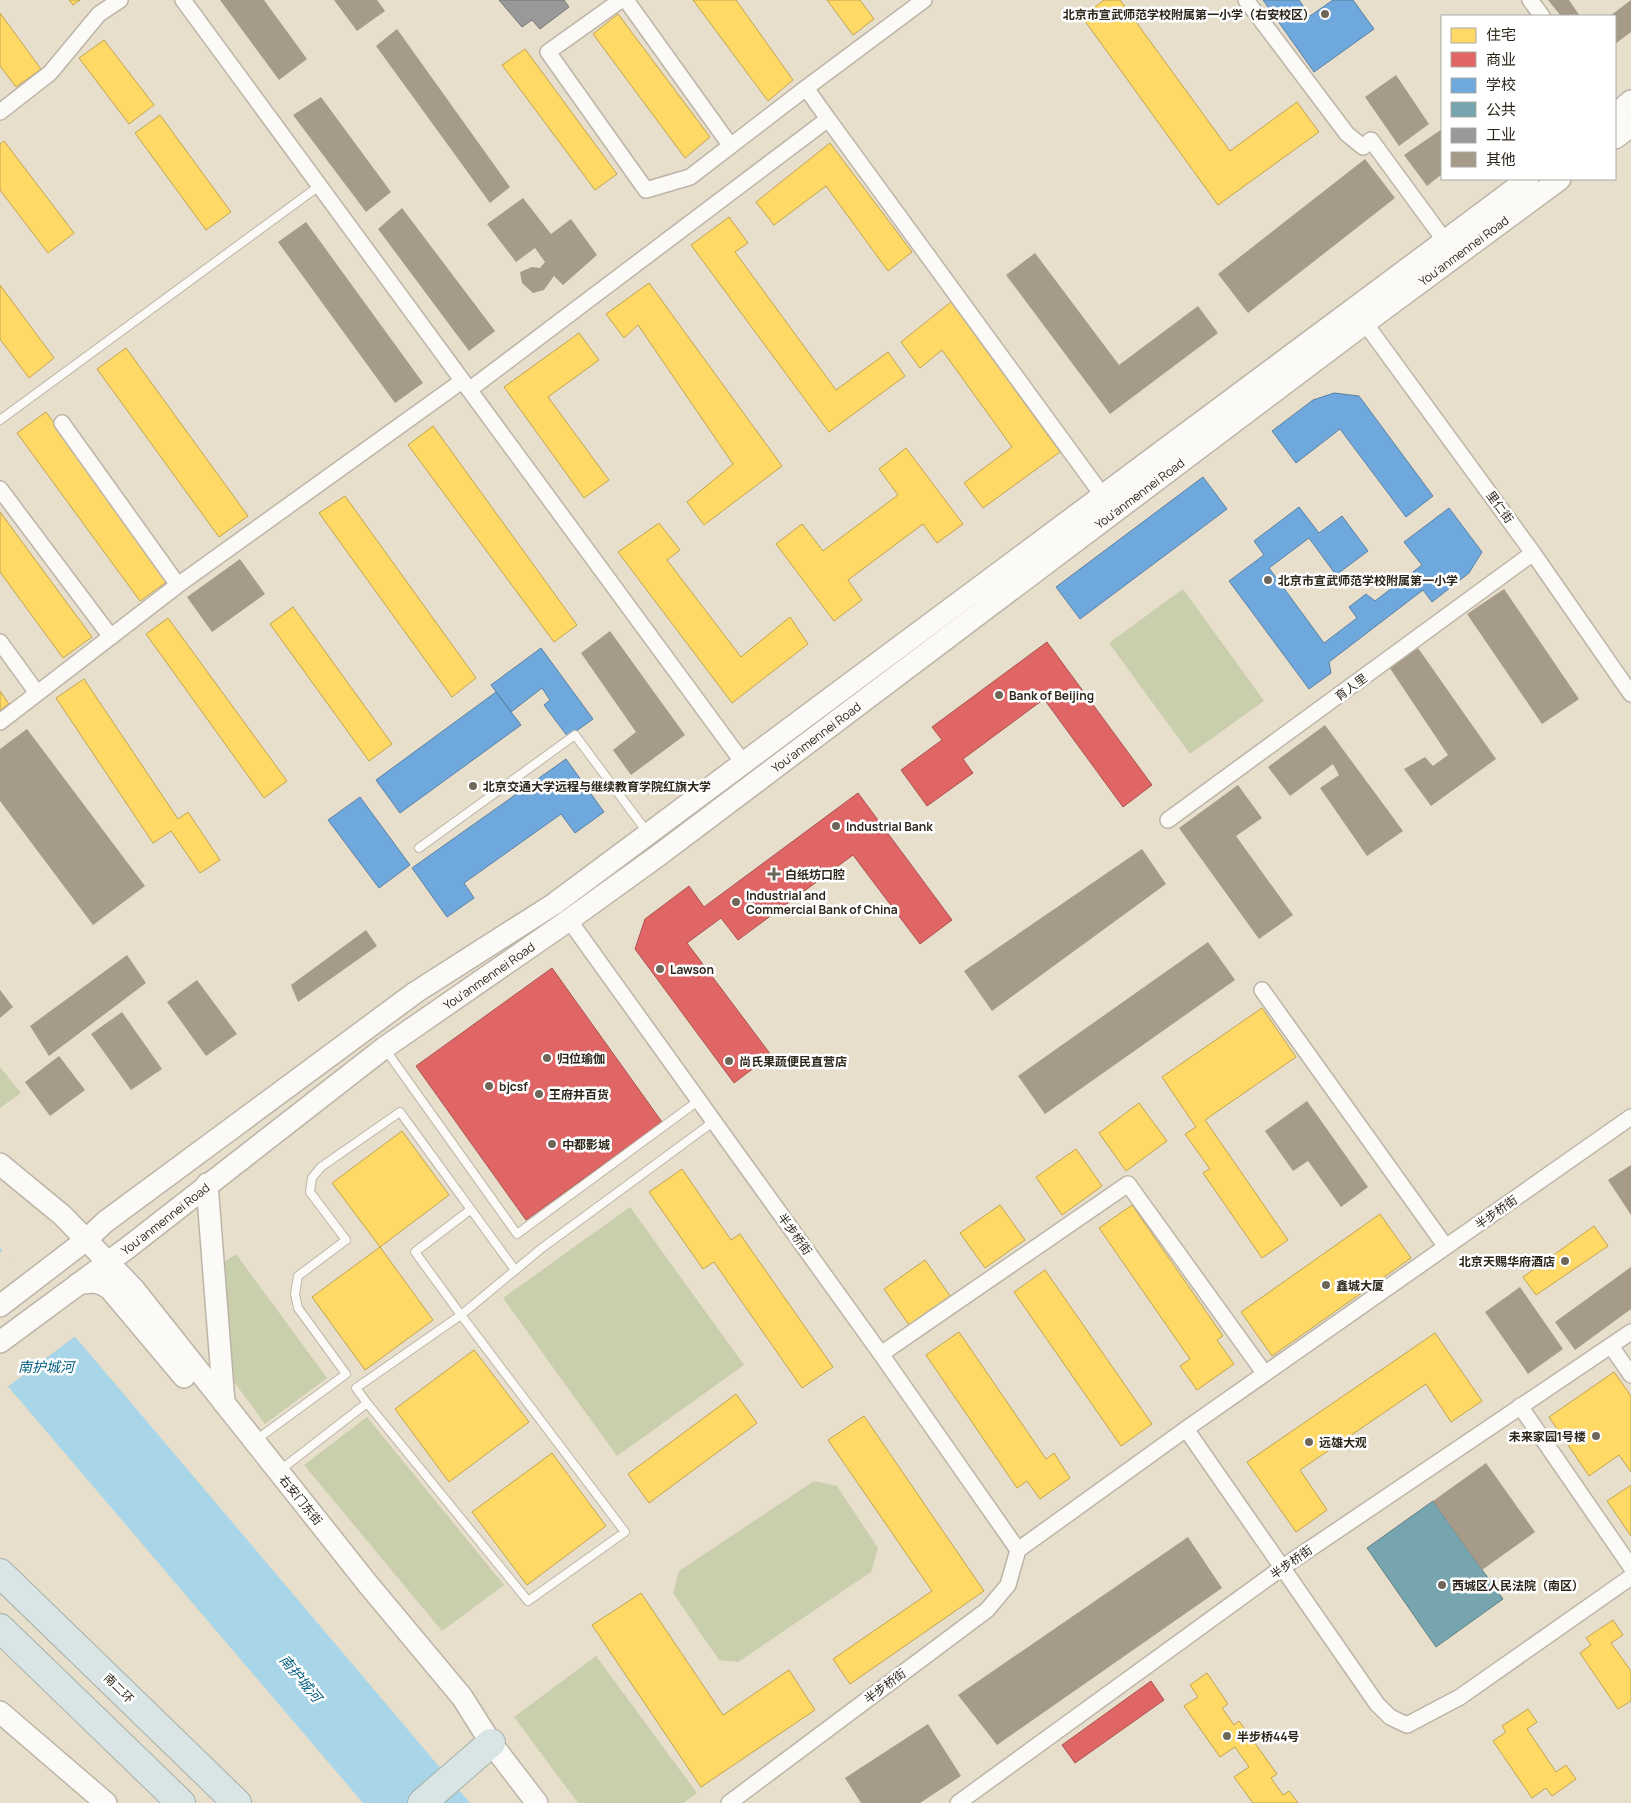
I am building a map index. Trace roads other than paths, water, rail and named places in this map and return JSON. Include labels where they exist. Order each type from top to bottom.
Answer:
[{"type":"highway","name":"南二环","points":[[0,1573],[238,1802]]},
{"type":"highway","points":[[0,1628],[181,1803]]},
{"type":"highway","points":[[422,1803],[495,1749]]},
{"type":"highway","points":[[440,1803],[464,1772]]},
{"type":"main road","points":[[1616,114],[1631,101]]},
{"type":"main road","points":[[1616,137],[1631,126]]},
{"type":"main road","name":"You'anmennei Road","points":[[0,1306],[86,1240],[105,1222],[416,992],[554,904],[1527,180]]},
{"type":"main road","name":"You'anmennei Road","points":[[0,1342],[107,1262],[384,1048],[569,920],[659,855],[1365,323],[1559,180]]},
{"type":"main road","name":"右安门东街","points":[[0,1164],[38,1194],[133,1288],[224,1404],[462,1697],[495,1749],[537,1803]]},
{"type":"main road","points":[[206,1184],[224,1404]]},
{"type":"main road","points":[[74,1287],[88,1281],[104,1284],[119,1298],[427,1667],[466,1718],[471,1738],[464,1772]]},
{"type":"main road","points":[[0,1712],[106,1803]]},
{"type":"street","points":[[0,112],[50,73],[99,14],[120,0]]},
{"type":"street","points":[[182,0],[744,764]]},
{"type":"street","points":[[621,0],[548,52],[646,190],[690,177],[924,0]]},
{"type":"street","points":[[626,0],[730,145]]},
{"type":"street","points":[[1246,0],[1347,134],[1363,147],[1371,140],[1445,241]]},
{"type":"street","points":[[1530,0],[1541,15]]},
{"type":"street","points":[[806,88],[1103,496]]},
{"type":"street","points":[[0,722],[111,638],[178,584],[466,385],[828,119]]},
{"type":"street","name":"里仁街","points":[[1365,323],[1533,553],[1631,694]]},
{"type":"street","points":[[62,423],[178,584]]},
{"type":"street","points":[[0,489],[111,638]]},
{"type":"street","name":"育人里","points":[[1168,820],[1533,553]]},
{"type":"street","points":[[0,642],[37,693]]},
{"type":"street","name":"半步桥街","points":[[569,920],[712,1122],[881,1354],[1018,1550]]},
{"type":"street","points":[[1262,990],[1446,1247]]},
{"type":"street","name":"半步桥街","points":[[728,1803],[987,1610],[1008,1585],[1018,1550],[1186,1429],[1631,1117]]},
{"type":"street","points":[[881,1354],[1128,1184],[1265,1374]]},
{"type":"street","name":"半步桥街","points":[[958,1803],[1283,1568],[1631,1332]]},
{"type":"street","points":[[1611,1346],[1631,1375]]},
{"type":"street","points":[[1520,1406],[1631,1567]]},
{"type":"street","points":[[1186,1429],[1378,1704],[1390,1717],[1407,1725],[1460,1697],[1631,1577]]},
{"type":"lane","points":[[0,420],[319,186]]},
{"type":"lane","points":[[419,848],[575,736],[648,834]]},
{"type":"lane","points":[[384,1048],[517,1234],[698,1101]]},
{"type":"lane","points":[[470,1210],[415,1252],[625,1532],[528,1601],[356,1388],[298,1308],[295,1294],[298,1276],[346,1240],[310,1192],[312,1178],[321,1167],[400,1112],[515,1270]]},
{"type":"lane","points":[[356,1388],[461,1315],[542,1248],[712,1122]]},
{"type":"lane","points":[[254,1441],[346,1374]]},
{"type":"lane","points":[[278,1471],[368,1403]]},
{"type":"water","name":"南护城河","points":[[0,1248],[470,1803],[363,1803],[0,1377]]},
{"type":"place","name":"北京市宣武师范学校附属第一小学（右安校区）","points":[[1325,14]]},
{"type":"place","name":"北京市宣武师范学校附属第一小学","points":[[1268,580]]},
{"type":"place","name":"Bank of Beijing","points":[[999,695]]},
{"type":"place","name":"北京交通大学远程与继续教育学院红旗大学","points":[[473,786]]},
{"type":"place","name":"Industrial Bank","points":[[836,826]]},
{"type":"place","name":"白纸坊口腔","points":[[774,874]]},
{"type":"place","name":"Industrial and Commercial Bank of China","points":[[736,902]]},
{"type":"place","name":"Lawson","points":[[660,969]]},
{"type":"place","name":"归位瑜伽","points":[[547,1058]]},
{"type":"place","name":"尚氏果蔬便民直营店","points":[[729,1061]]},
{"type":"place","name":"bjcsf","points":[[489,1086]]},
{"type":"place","name":"王府井百货","points":[[539,1094]]},
{"type":"place","name":"中都影城","points":[[552,1144]]},
{"type":"place","name":"北京天赐华府酒店","points":[[1565,1261]]},
{"type":"place","name":"鑫城大厦","points":[[1326,1285]]},
{"type":"place","name":"未来家园1号楼","points":[[1596,1436]]},
{"type":"place","name":"远雄大观","points":[[1309,1442]]},
{"type":"place","name":"西城区人民法院（南区）","points":[[1442,1585]]},
{"type":"place","name":"半步桥44号","points":[[1227,1736]]}]
